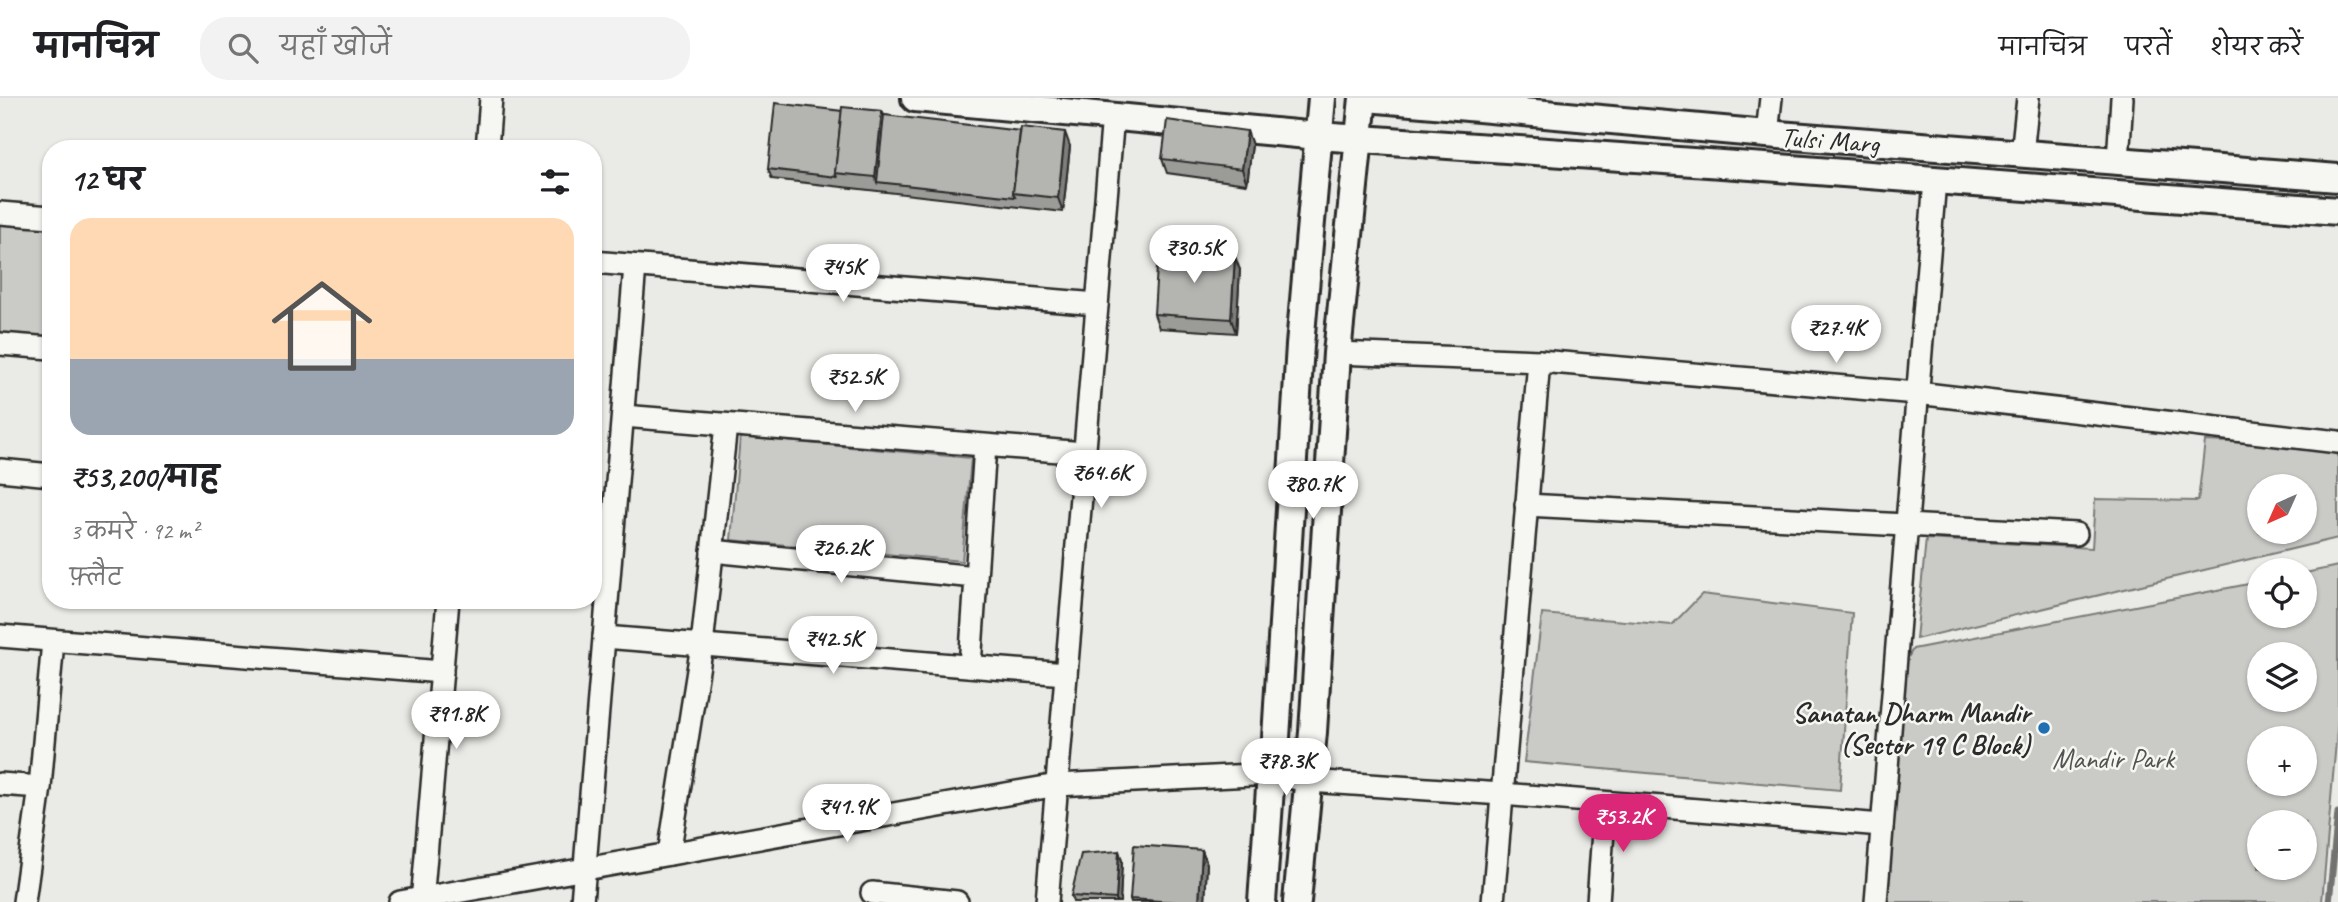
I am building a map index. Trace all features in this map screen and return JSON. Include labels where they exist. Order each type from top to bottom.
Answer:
[{"type":"street","points":[[487,140],[491,98]]},
{"type":"street","name":"Tulsi Marg","points":[[915,98],[1318,136],[2338,211]]},
{"type":"street","points":[[1262,902],[1270,774],[1276,738],[1300,345],[1322,98]]},
{"type":"street","points":[[1297,902],[1309,781],[1337,353],[1365,98]]},
{"type":"street","name":"Tulsi Marg","points":[[1365,98],[1767,134],[2338,178]]},
{"type":"street","points":[[1767,134],[1771,98]]},
{"type":"street","points":[[2022,153],[2028,98]]},
{"type":"street","points":[[2118,161],[2122,98]]},
{"type":"street","points":[[1046,902],[1113,115]]},
{"type":"street","points":[[1876,902],[1935,180]]},
{"type":"street","points":[[0,213],[42,216]]},
{"type":"street","points":[[602,263],[1097,304]]},
{"type":"street","points":[[582,902],[635,266]]},
{"type":"street","points":[[0,344],[42,347]]},
{"type":"street","points":[[1337,353],[1539,361],[1917,393],[2338,442]]},
{"type":"street","points":[[1493,902],[1539,361]]},
{"type":"street","points":[[622,416],[1084,453]]},
{"type":"street","points":[[669,854],[702,645],[726,425]]},
{"type":"street","points":[[970,666],[985,446]]},
{"type":"street","points":[[0,470],[42,474]]},
{"type":"street","points":[[1527,505],[2076,534]]},
{"type":"street","points":[[712,551],[975,577]]},
{"type":"street","points":[[422,900],[447,609]]},
{"type":"street","points":[[0,636],[442,672]]},
{"type":"street","points":[[604,637],[1066,674]]},
{"type":"street","points":[[24,902],[40,787],[53,641]]},
{"type":"street","points":[[400,902],[1056,785],[1270,774],[1309,781],[1882,825]]},
{"type":"street","points":[[0,784],[40,787]]},
{"type":"street","points":[[1598,902],[1605,803]]},
{"type":"street","points":[[872,893],[957,902]]},
{"type":"green space","points":[[0,222],[42,226],[42,337],[0,334]]},
{"type":"green space","points":[[740,437],[971,458],[962,561],[731,540]]},
{"type":"green space","points":[[2205,441],[2338,447],[2338,538],[2317,543],[2317,474],[2247,474],[2247,544],[2313,544],[1916,639],[1926,539],[2092,548],[2095,499],[2198,501]]},
{"type":"green space","name":"Mandir Park","points":[[2338,566],[2338,719],[2322,902],[1877,902],[1896,678],[1913,649],[2247,584],[2247,628],[2317,628],[2317,570]]},
{"type":"green space","points":[[1702,594],[1852,613],[1840,790],[1524,762],[1542,614],[1672,625]]},
{"type":"building","points":[[775,103],[842,111],[835,173],[837,177],[768,169]]},
{"type":"building","points":[[842,107],[882,111],[875,177],[835,173]]},
{"type":"building","points":[[884,115],[1020,131],[1013,193],[1015,197],[877,182]]},
{"type":"building","points":[[1167,120],[1247,131],[1242,169],[1162,159]]},
{"type":"building","points":[[1021,127],[1065,132],[1058,198],[1013,193]]},
{"type":"building","points":[[1158,251],[1235,256],[1231,319],[1154,314]]},
{"type":"building","points":[[1134,845],[1202,850],[1199,902],[1130,899]]},
{"type":"building","points":[[1119,851],[1116,899],[1071,896],[1081,854]]},
{"type":"waterway","points":[[2329,902],[2338,813]]},
{"type":"place","name":"Sanatan Dharm Mandir (Sector 19 C Block)","points":[[2044,728]]}]
